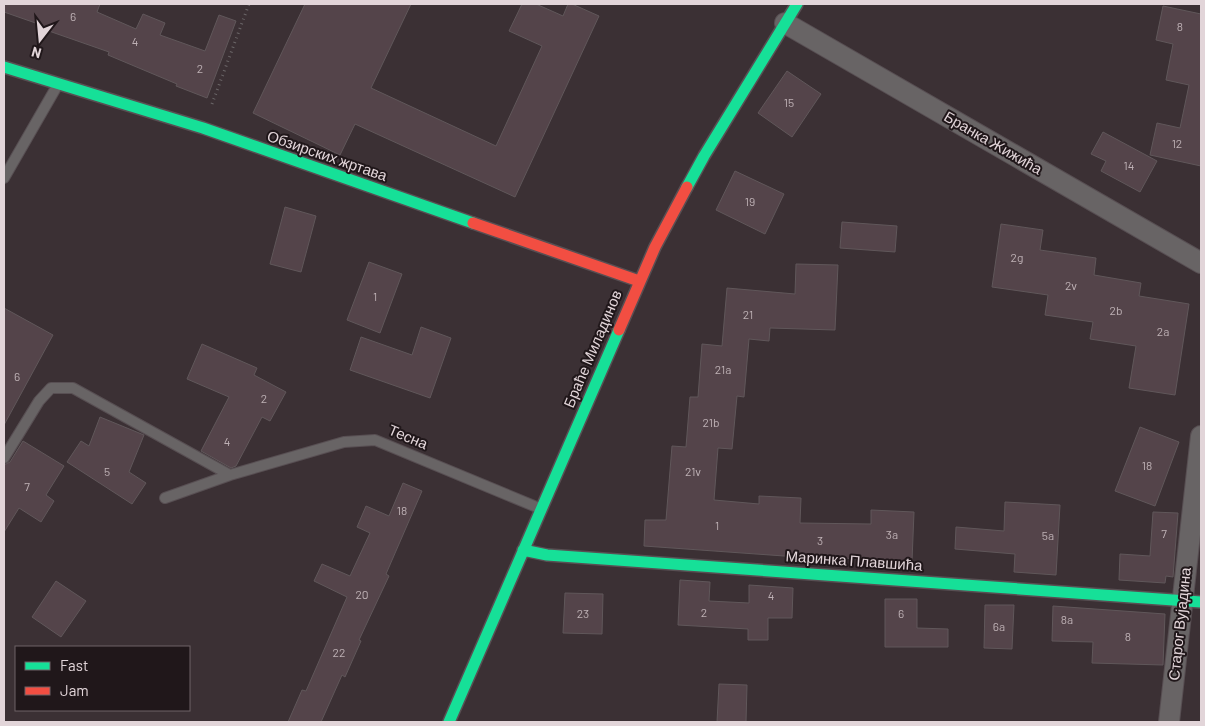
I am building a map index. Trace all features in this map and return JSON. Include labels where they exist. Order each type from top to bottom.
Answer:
[{"type":"street","name":"Браће Миладинов","points":[[449,722],[639,281],[677,203],[732,108],[797,4]]},
{"type":"street","name":"Бранка Жижића","points":[[784,23],[1201,264]]},
{"type":"street","name":"Обзирских жртава","points":[[4,67],[203,128],[639,281]]},
{"type":"street","name":"Старог Вујадина","points":[[1169,722],[1192,601],[1201,436]]},
{"type":"street","name":"Маринка Плавшића","points":[[523,550],[557,556],[1192,601]]},
{"type":"lane","points":[[4,178],[58,85]]},
{"type":"lane","points":[[4,458],[39,401],[51,388],[73,388],[230,475]]},
{"type":"lane","name":"Тесна","points":[[165,498],[230,475],[344,442],[375,440],[540,509]]},
{"type":"path","points":[[203,128],[249,4]]},
{"type":"building","points":[[4,4],[100,4],[97,12],[136,29],[143,14],[165,23],[160,35],[205,51],[219,15],[236,21],[207,98],[108,55],[109,52],[46,30],[47,27],[4,12]]},
{"type":"building","points":[[305,4],[411,4],[371,88],[496,146],[542,46],[509,31],[522,4],[536,4],[563,16],[568,4],[572,4],[599,16],[515,197],[355,124],[340,155],[253,113]]},
{"type":"building","points":[[1163,6],[1201,14],[1201,166],[1150,155],[1157,123],[1180,128],[1189,85],[1166,80],[1173,44],[1156,40]]},
{"type":"building","points":[[787,71],[821,94],[792,137],[758,113]]},
{"type":"building","points":[[1103,132],[1157,161],[1140,192],[1101,171],[1106,161],[1091,154]]},
{"type":"building","points":[[735,171],[784,194],[765,234],[716,210]]},
{"type":"building","points":[[285,207],[316,216],[301,272],[270,264]]},
{"type":"building","points":[[842,222],[897,226],[895,252],[840,248]]},
{"type":"building","points":[[1001,224],[1043,230],[1040,250],[1096,258],[1094,275],[1141,283],[1139,296],[1189,304],[1175,395],[1129,388],[1136,346],[1090,339],[1093,322],[1045,315],[1048,295],[992,287]]},
{"type":"building","points":[[369,262],[402,274],[380,333],[347,320]]},
{"type":"building","points":[[796,264],[838,265],[835,330],[770,328],[769,341],[749,339],[744,397],[737,396],[732,449],[718,448],[714,500],[759,504],[759,496],[801,498],[800,523],[871,524],[871,510],[914,512],[912,561],[826,559],[644,546],[645,520],[666,520],[672,446],[686,447],[690,397],[698,397],[702,344],[722,346],[727,288],[795,294]]},
{"type":"building","points":[[4,308],[53,335],[4,425]]},
{"type":"building","points":[[421,327],[451,338],[430,398],[350,370],[361,337],[412,355]]},
{"type":"building","points":[[202,344],[257,368],[254,375],[286,392],[270,421],[262,417],[236,466],[231,468],[201,451],[229,397],[187,379]]},
{"type":"building","points":[[100,417],[144,435],[129,472],[146,483],[132,504],[67,462],[81,441],[89,446]]},
{"type":"building","points":[[1140,427],[1179,442],[1155,506],[1115,491]]},
{"type":"building","points":[[23,441],[64,466],[46,495],[54,501],[41,522],[19,508],[4,532],[4,465],[10,462]]},
{"type":"building","points":[[403,483],[422,491],[386,574],[389,576],[359,640],[361,641],[345,677],[342,675],[321,722],[288,722],[302,690],[306,691],[347,597],[314,581],[322,564],[350,576],[370,533],[357,527],[366,506],[389,516]]},
{"type":"building","points":[[1005,502],[1060,505],[1056,575],[1014,572],[1015,554],[955,549],[956,527],[1004,531]]},
{"type":"building","points":[[1153,512],[1178,513],[1173,577],[1166,576],[1165,583],[1119,580],[1120,554],[1150,556]]},
{"type":"building","points":[[680,580],[710,582],[709,601],[749,603],[749,585],[793,588],[792,618],[768,618],[768,640],[748,640],[748,629],[678,625]]},
{"type":"building","points":[[56,581],[86,601],[61,637],[32,617]]},
{"type":"building","points":[[565,593],[603,594],[602,634],[563,633]]},
{"type":"building","points":[[885,599],[917,599],[917,628],[948,629],[948,647],[885,647]]},
{"type":"building","points":[[985,605],[1014,605],[1012,649],[984,648]]},
{"type":"building","points":[[1053,606],[1165,614],[1163,665],[1092,663],[1093,642],[1052,641]]},
{"type":"building","points":[[719,684],[747,685],[746,722],[717,722]]},
{"type":"traffic: fast","points":[[687,187],[797,4]]},
{"type":"traffic: fast","points":[[4,67],[203,128],[473,223]]},
{"type":"traffic: fast","points":[[449,722],[619,330]]},
{"type":"traffic: fast","points":[[523,550],[547,555],[1201,602]]},
{"type":"traffic: jam","points":[[619,330],[655,247],[687,187]]},
{"type":"traffic: jam","points":[[473,223],[639,281]]}]
